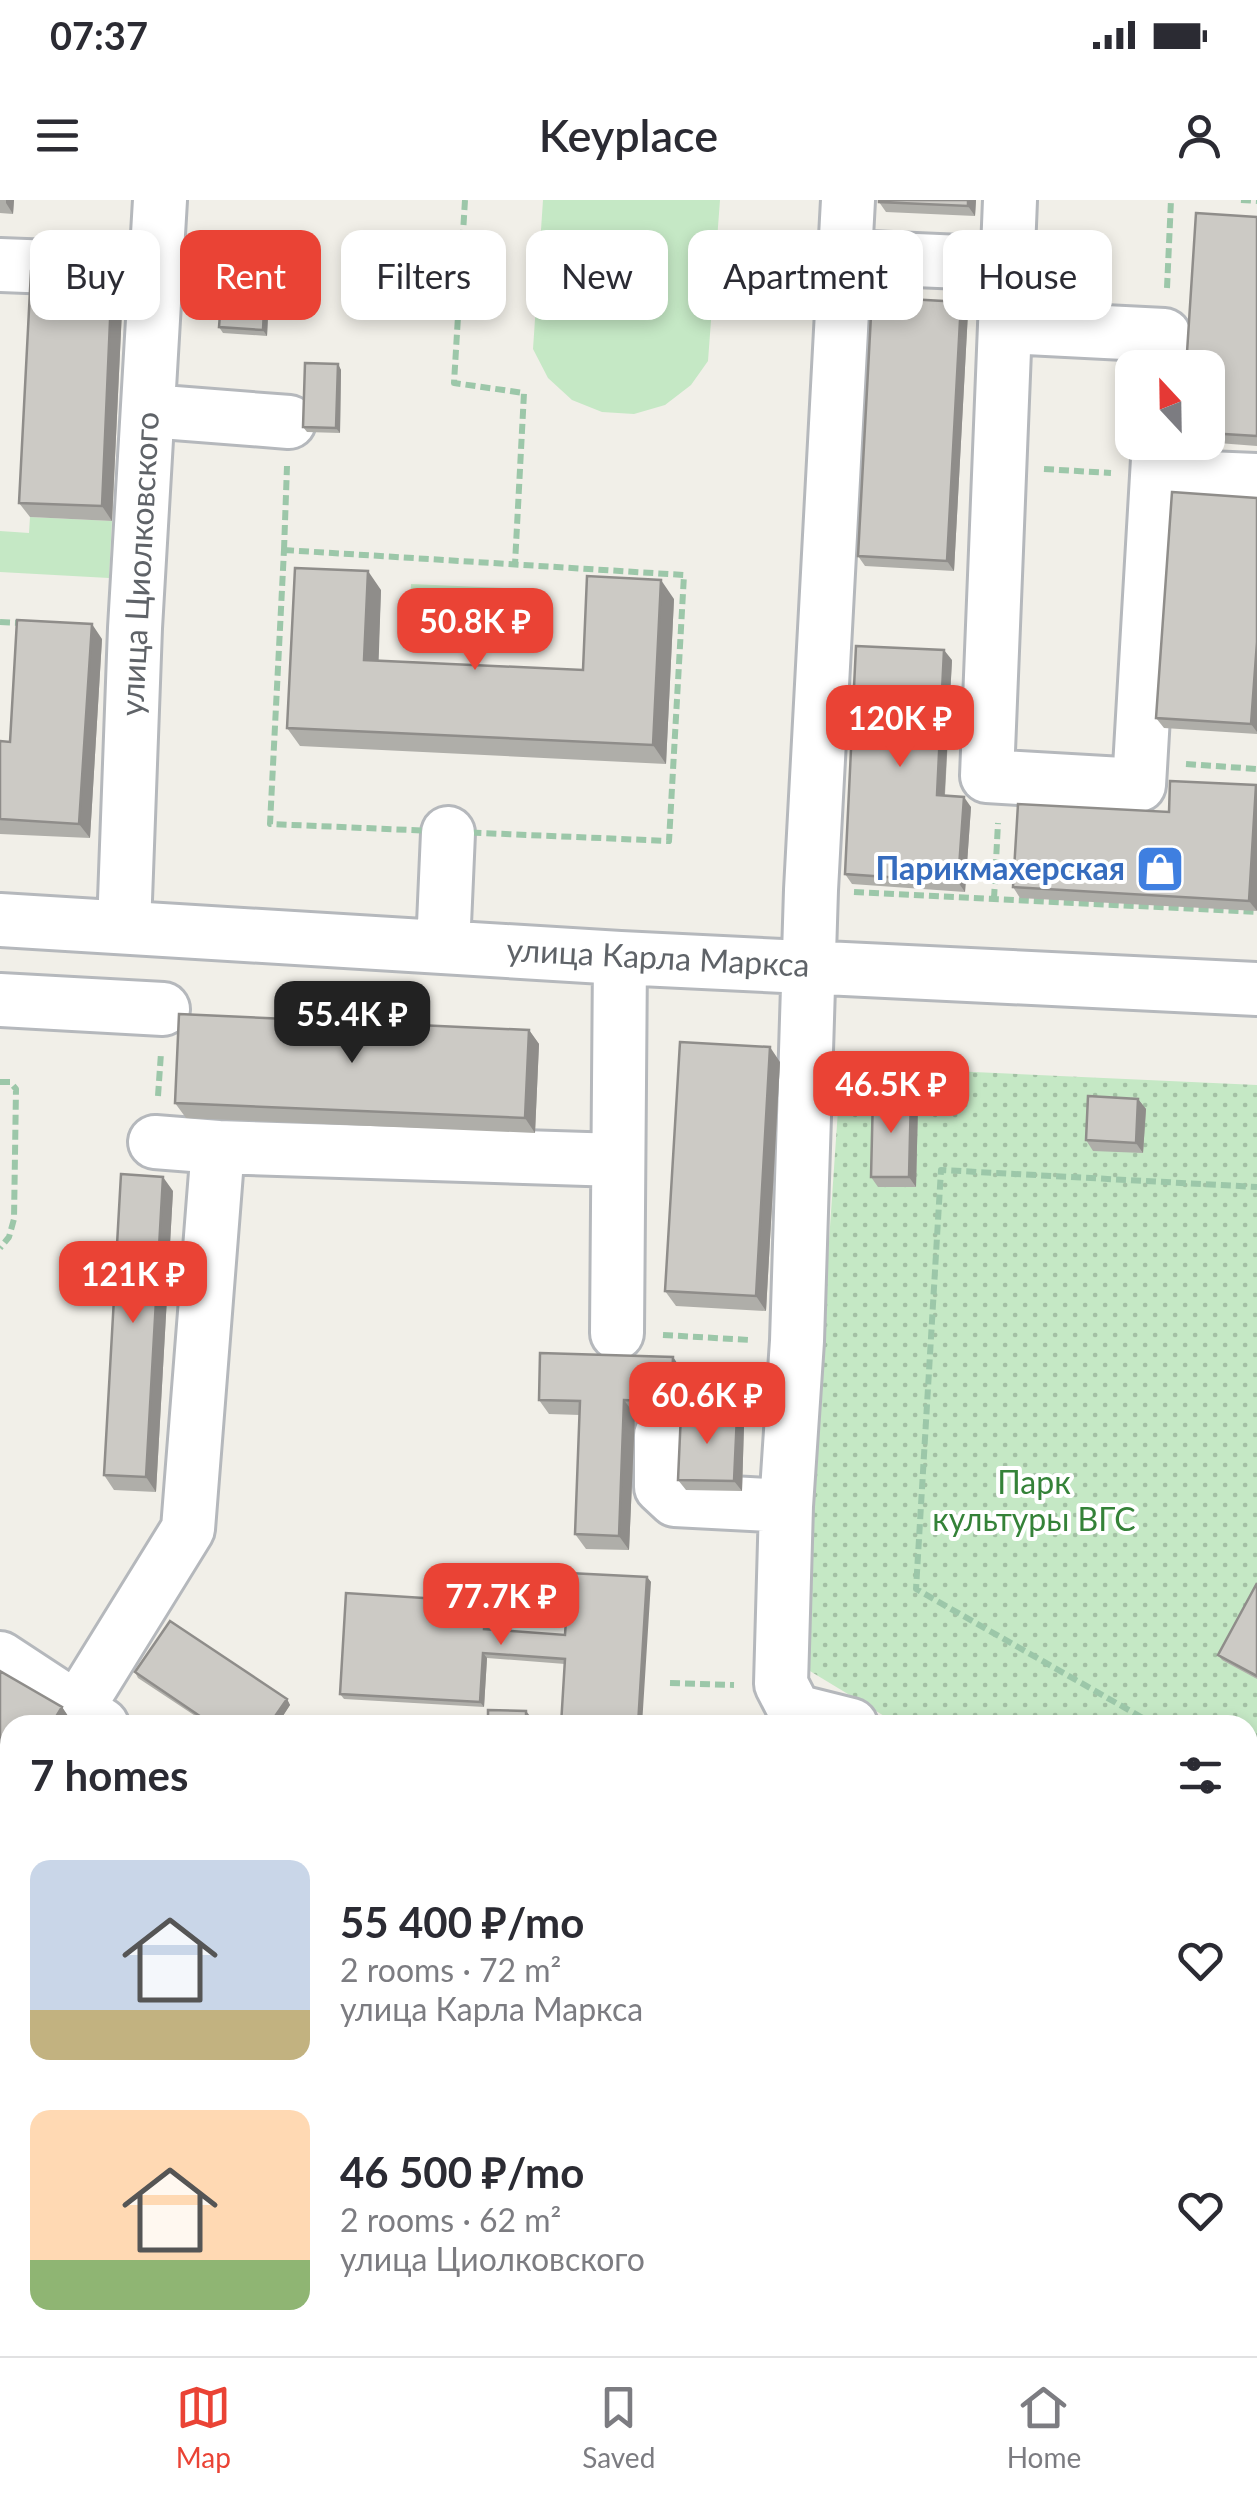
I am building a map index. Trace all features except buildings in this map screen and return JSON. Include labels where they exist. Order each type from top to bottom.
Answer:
[{"type":"street","name":"улица Циолковского","points":[[158,230],[160,200]]},
{"type":"street","points":[[847,230],[848,200]]},
{"type":"street","points":[[1009,230],[1010,200]]},
{"type":"street","points":[[0,265],[30,266]]},
{"type":"street","name":"улица Циолковского","points":[[124,928],[134,628],[154,320]]},
{"type":"street","points":[[817,1715],[790,1707],[786,1506],[797,1341],[812,890],[843,320]]},
{"type":"street","points":[[1005,320],[986,776],[1139,785],[1158,460]]},
{"type":"street","points":[[1005,327],[1157,350]]},
{"type":"street","points":[[150,411],[288,422]]},
{"type":"street","points":[[1163,460],[1257,480]]},
{"type":"street","points":[[442,947],[448,832]]},
{"type":"street","name":"улица Карла Маркса","points":[[0,920],[620,958],[1257,988]]},
{"type":"street","points":[[617,1333],[620,958]]},
{"type":"street","points":[[0,1000],[164,1009]]},
{"type":"street","points":[[156,1142],[618,1160]]},
{"type":"street","points":[[91,1715],[188,1529],[218,1147]]},
{"type":"street","points":[[661,1434],[662,1487],[675,1500],[786,1506]]},
{"type":"street","points":[[0,1658],[88,1715]]},
{"type":"path","points":[[465,200],[454,383],[524,392],[515,564]]},
{"type":"path","points":[[1164,350],[1171,200]]},
{"type":"path","points":[[1241,200],[1257,200]]},
{"type":"path","points":[[284,550],[684,575],[669,842],[270,824],[288,422]]},
{"type":"path","points":[[1000,467],[1138,460]]},
{"type":"path","points":[[0,622],[38,624]]},
{"type":"path","points":[[1140,761],[1257,769]]},
{"type":"path","points":[[994,899],[1000,776]]},
{"type":"path","points":[[840,892],[1257,912]]},
{"type":"path","points":[[156,1142],[164,1009]]},
{"type":"path","points":[[0,1082],[10,1082],[16,1089],[14,1219],[9,1237],[0,1248]]},
{"type":"path","points":[[1138,1715],[916,1588],[941,1170],[1257,1187]]},
{"type":"path","points":[[617,1333],[797,1341]]},
{"type":"path","points":[[670,1682],[790,1707]]},
{"type":"green space","points":[[543,200],[720,200],[718,230],[688,230],[688,320],[711,320],[708,361],[691,385],[665,405],[634,414],[602,412],[572,400],[548,378],[533,349],[535,320],[668,320],[668,230],[541,230]]},
{"type":"green space","points":[[30,517],[112,521],[109,578],[0,572],[0,531],[29,533]]},
{"type":"green space","points":[[411,584],[528,589],[526,633],[409,629]]},
{"type":"green space","name":"Парк культуры ВГС","points":[[841,1066],[1257,1085],[1257,1715],[882,1715],[800,1665]]},
{"type":"place","name":"Парикмахерская","points":[[1160,869]]}]
